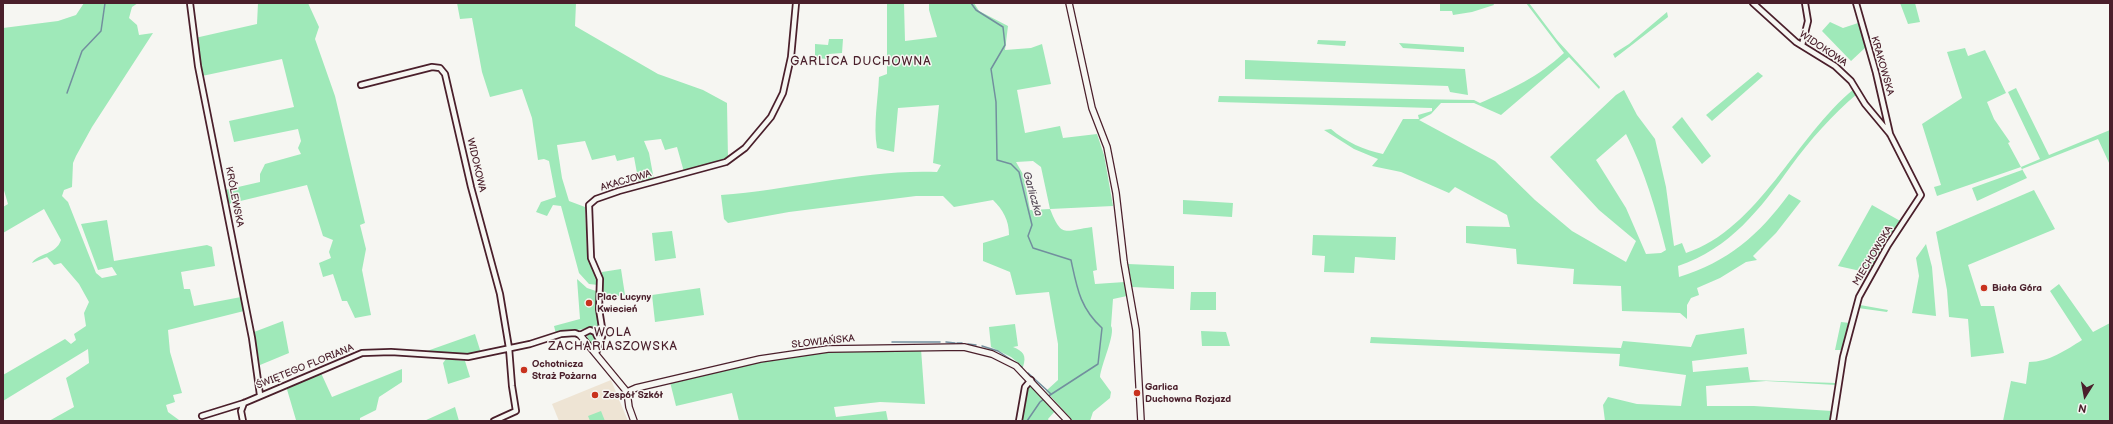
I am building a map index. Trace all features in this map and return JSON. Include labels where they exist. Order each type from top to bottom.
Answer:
[{"type":"street","name":"KRÓLEWSKA","points":[[190,3],[198,66],[252,338],[260,395]]},
{"type":"street","name":"AKACJOWA","points":[[596,353],[602,334],[602,327],[599,310],[600,279],[590,251],[589,209],[591,202],[619,191],[728,161],[745,148],[772,116],[783,93],[792,47],[796,3]]},
{"type":"street","points":[[1070,3],[1092,108],[1106,147],[1116,193],[1124,262],[1136,330],[1141,421]]},
{"type":"street","name":"WIDOKOWA","points":[[1754,3],[1787,35],[1844,74],[1859,91],[1865,104],[1890,134]]},
{"type":"street","points":[[1802,45],[1808,21],[1805,3]]},
{"type":"street","name":"KRAKOWSKA","points":[[1856,3],[1876,72],[1890,134]]},
{"type":"street","name":"WIDOKOWA","points":[[361,85],[432,67],[440,68],[445,74],[471,187],[500,294],[509,348],[512,386],[516,411],[494,421]]},
{"type":"street","name":"MIECHOWSKA","points":[[1833,421],[1843,357],[1859,297],[1888,245],[1921,195],[1890,134]]},
{"type":"street","points":[[602,327],[590,330],[580,335],[626,392],[634,421]]},
{"type":"street","points":[[590,330],[595,332],[600,342]]},
{"type":"street","name":"ŚWIĘTEGO FLORIANA","points":[[202,416],[244,403],[362,353],[391,352],[468,358],[530,344],[571,332],[580,335]]},
{"type":"street","name":"SŁOWIAŃSKA","points":[[626,392],[671,379],[760,359],[828,349],[856,347],[964,347],[992,354],[1016,366],[1031,380],[1068,421]]},
{"type":"street","points":[[1019,421],[1025,387],[1031,380]]},
{"type":"street","points":[[243,421],[241,411],[244,403]]},
{"type":"shaded area","name":"Zespół Szkół","points":[[611,380],[628,421],[559,421],[552,404]]},
{"type":"green space","points":[[84,3],[138,3],[132,7],[129,18],[137,25],[139,35],[153,33],[92,127],[73,163],[72,187],[64,190],[62,196],[68,202],[96,273],[102,278],[117,275],[112,267],[98,270],[81,224],[107,220],[114,261],[207,245],[212,247],[215,266],[181,272],[184,289],[190,289],[194,306],[241,297],[244,311],[168,330],[170,352],[182,393],[173,395],[175,402],[166,405],[168,412],[179,420],[191,421],[49,421],[74,407],[66,378],[89,363],[88,349],[3,401],[3,375],[65,339],[71,344],[76,340],[74,334],[86,326],[84,313],[89,302],[79,284],[61,263],[54,265],[47,257],[32,263],[38,257],[55,249],[61,240],[44,209],[3,233],[3,207],[8,204],[3,187],[3,28],[58,21],[76,15]]},
{"type":"green space","points":[[258,3],[308,3],[319,27],[315,39],[335,96],[365,223],[360,225],[366,249],[362,270],[371,315],[355,318],[347,301],[342,301],[333,274],[323,277],[319,263],[331,258],[329,252],[333,240],[323,236],[307,185],[228,204],[225,190],[260,182],[260,174],[265,164],[301,154],[298,148],[301,141],[298,129],[234,142],[229,121],[294,107],[282,59],[202,76],[195,38],[257,24]]},
{"type":"green space","points":[[457,3],[576,3],[575,26],[658,74],[703,90],[727,103],[728,159],[684,172],[677,147],[665,150],[661,139],[644,141],[649,153],[654,180],[639,184],[634,157],[617,161],[615,155],[592,160],[585,141],[557,145],[562,178],[569,201],[585,207],[587,250],[596,273],[598,285],[589,284],[579,273],[561,206],[553,205],[547,216],[536,212],[541,202],[556,197],[549,161],[544,159],[538,160],[532,118],[522,89],[490,97],[482,72],[472,18],[460,19]]},
{"type":"green space","points":[[887,3],[904,3],[905,41],[937,37],[929,10],[929,3],[974,3],[979,11],[1008,26],[1005,50],[1031,48],[1042,44],[1051,84],[1017,90],[1025,133],[1060,126],[1063,138],[1097,134],[1104,155],[1113,206],[1050,209],[1058,225],[1065,230],[1069,231],[1092,227],[1097,270],[1093,271],[1095,284],[1125,282],[1127,296],[1113,299],[1111,326],[1112,335],[1100,377],[1111,392],[1110,398],[1093,412],[1090,421],[1073,421],[1046,391],[1058,380],[1058,344],[1049,292],[1016,295],[1010,272],[983,261],[983,243],[1009,235],[1005,216],[993,200],[954,207],[943,196],[916,196],[789,212],[728,223],[724,219],[721,195],[883,174],[937,172],[941,165],[933,163],[939,105],[898,108],[894,152],[877,148],[876,121],[879,77],[887,74]],"holes":[[[1033,161],[1041,167],[1050,209],[1030,210],[1024,176],[1016,162]]]},
{"type":"green space","points":[[1440,3],[1493,3],[1494,5],[1472,12],[1453,15],[1452,11],[1440,11]]},
{"type":"green space","points":[[1526,3],[1529,3],[1557,40],[1600,87],[1599,89],[1569,57],[1501,115],[1474,103],[1441,103],[1431,114],[1419,120],[1495,161],[1535,200],[1572,231],[1626,262],[1636,241],[1599,210],[1550,157],[1616,95],[1624,90],[1637,115],[1655,139],[1666,187],[1674,246],[1682,243],[1686,253],[1712,241],[1735,224],[1776,180],[1833,109],[1854,89],[1857,94],[1830,119],[1814,137],[1756,212],[1743,225],[1729,238],[1713,249],[1697,259],[1678,266],[1679,277],[1697,271],[1713,263],[1727,255],[1754,234],[1778,209],[1789,194],[1801,201],[1776,233],[1753,256],[1757,260],[1746,262],[1720,278],[1697,288],[1699,295],[1691,298],[1687,305],[1687,319],[1680,313],[1622,311],[1621,286],[1573,284],[1574,269],[1517,264],[1516,249],[1466,243],[1466,226],[1510,227],[1507,215],[1455,187],[1449,193],[1401,172],[1372,166],[1378,159],[1354,149],[1324,130],[1331,129],[1356,145],[1383,154],[1403,119],[1419,119],[1418,115],[1432,111],[1432,108],[1218,102],[1219,96],[1474,100],[1480,103],[1524,82],[1544,69],[1564,53]],"holes":[[[1626,134],[1644,176],[1658,220],[1666,250],[1661,253],[1646,254],[1626,208],[1596,160]]]},
{"type":"green space","points":[[1900,3],[1915,3],[1920,22],[1908,24]]},
{"type":"green space","points":[[1667,12],[1668,17],[1615,58],[1613,54],[1629,44]]},
{"type":"green space","points":[[1830,22],[1843,28],[1858,23],[1866,47],[1851,61],[1822,31]]},
{"type":"green space","points":[[829,39],[843,39],[842,53],[829,54],[828,59],[815,58],[815,44],[828,45]]},
{"type":"green space","points":[[1318,40],[1346,41],[1345,46],[1317,44]]},
{"type":"green space","points":[[1399,43],[1464,47],[1464,52],[1403,48]]},
{"type":"green space","points":[[1965,48],[1968,56],[1985,50],[2006,93],[1987,102],[1994,119],[2010,142],[2008,143],[2021,167],[1937,196],[1934,187],[1941,185],[1922,124],[1962,98],[1947,52]]},
{"type":"green space","points":[[1245,60],[1465,69],[1468,95],[1450,92],[1448,86],[1245,79]]},
{"type":"green space","points":[[1758,72],[1763,76],[1712,121],[1706,115]]},
{"type":"green space","points":[[2016,88],[2049,155],[2110,130],[2110,165],[2098,139],[2022,169],[2027,178],[1977,201],[1972,188],[2022,170],[2021,167],[2040,159],[2008,92]]},
{"type":"green space","points":[[1682,117],[1711,156],[1702,164],[1672,127]]},
{"type":"green space","points":[[2034,190],[2055,229],[1968,265],[1981,306],[1994,306],[2004,353],[1971,357],[1968,319],[1949,317],[1947,290],[1936,232]]},
{"type":"green space","points":[[1183,200],[1233,203],[1232,217],[1183,214]]},
{"type":"green space","points":[[1872,205],[1902,222],[1872,269],[1865,272],[1838,266]]},
{"type":"green space","points":[[672,231],[676,258],[655,261],[652,233]]},
{"type":"green space","points":[[1313,235],[1396,237],[1395,260],[1355,257],[1354,273],[1324,272],[1325,256],[1312,255]]},
{"type":"green space","points":[[1926,244],[1932,267],[1936,316],[1912,313],[1919,276],[1916,258]]},
{"type":"green space","points":[[1128,264],[1174,266],[1174,289],[1132,287]]},
{"type":"green space","points":[[621,269],[625,295],[602,298],[602,272]]},
{"type":"green space","name":"Plac Lucyny Kwiecień","points":[[577,279],[587,288],[599,292],[599,326],[556,334],[554,326],[580,319]]},
{"type":"green space","points":[[2059,284],[2093,332],[2110,323],[2110,421],[2003,421],[2011,381],[2026,384],[2029,362],[2050,358],[2082,340],[2050,291]]},
{"type":"green space","points":[[700,288],[704,315],[655,322],[652,295]]},
{"type":"green space","points":[[1191,292],[1216,292],[1216,310],[1190,310]]},
{"type":"green space","points":[[1859,303],[1860,305],[1888,310],[1887,312],[1858,308]]},
{"type":"green space","points":[[283,321],[289,353],[260,365],[254,332]]},
{"type":"green space","points":[[1841,322],[1850,323],[1843,350],[1835,350]]},
{"type":"green space","points":[[1015,324],[1018,346],[1013,347],[1022,352],[1024,356],[1025,359],[1023,367],[1011,357],[991,347],[989,327]]},
{"type":"green space","points":[[1744,328],[1747,354],[1692,361],[1693,372],[1748,367],[1750,380],[1836,383],[1836,385],[1766,381],[1706,386],[1707,406],[1754,406],[1832,411],[1831,421],[1605,421],[1603,405],[1608,397],[1637,404],[1681,406],[1686,375],[1619,366],[1620,354],[1370,343],[1371,337],[1621,348],[1623,341],[1691,347],[1696,335]]},
{"type":"green space","points":[[1201,331],[1226,332],[1230,346],[1202,346]]},
{"type":"green space","points":[[589,333],[595,336],[594,346],[588,340],[587,336]]},
{"type":"green space","points":[[475,334],[481,353],[467,355],[427,353],[427,351]]},
{"type":"green space","points":[[921,349],[925,404],[880,402],[834,407],[836,417],[886,411],[888,421],[739,421],[732,393],[676,406],[670,382],[760,362],[830,352]]},
{"type":"green space","points":[[446,359],[465,361],[470,377],[448,384],[443,363]]},
{"type":"green space","points":[[402,369],[402,382],[379,397],[376,410],[360,418],[360,421],[294,421],[296,420],[286,386],[321,373],[332,397]]},
{"type":"green space","points":[[1030,385],[1044,401],[1056,410],[1048,419],[1049,421],[1021,421],[1026,391]]},
{"type":"green space","points":[[455,407],[459,421],[424,421]]},
{"type":"green space","points":[[601,411],[605,421],[590,421],[588,416]]},
{"type":"waterway","points":[[67,93],[82,51],[101,31],[105,3]]},
{"type":"waterway","name":"Garliczka","points":[[971,3],[976,10],[1003,27],[1005,45],[991,69],[996,102],[997,160],[1011,164],[1019,172],[1032,225],[1028,236],[1033,248],[1071,260],[1080,297],[1089,313],[1102,328],[1098,364],[1047,397]]},
{"type":"waterway","points":[[892,342],[940,342]]},
{"type":"waterway","points":[[946,342],[955,343]]},
{"type":"waterway","points":[[957,343],[962,343]]},
{"type":"waterway","points":[[968,344],[976,345]]},
{"type":"waterway","points":[[982,346],[998,351],[1022,367]]},
{"type":"waterway","points":[[1028,373],[1051,394]]},
{"type":"waterway","name":"Garliczka","points":[[1027,421],[1040,402],[1044,399]]},
{"type":"place","name":"Biała Góra","points":[[1984,288]]},
{"type":"place","name":"Plac Lucyny Kwiecień","points":[[589,303]]},
{"type":"place","name":"Ochotnicza Straż Pożarna","points":[[524,370]]},
{"type":"place","name":"Garlica Duchowna Rozjazd","points":[[1137,393]]},
{"type":"place","name":"Zespół Szkół","points":[[595,395]]},
{"type":"district","name":"GARLICA DUCHOWNA","points":[[861,62]]},
{"type":"district","name":"WOLA ZACHARIASZOWSKA","points":[[613,340]]}]
